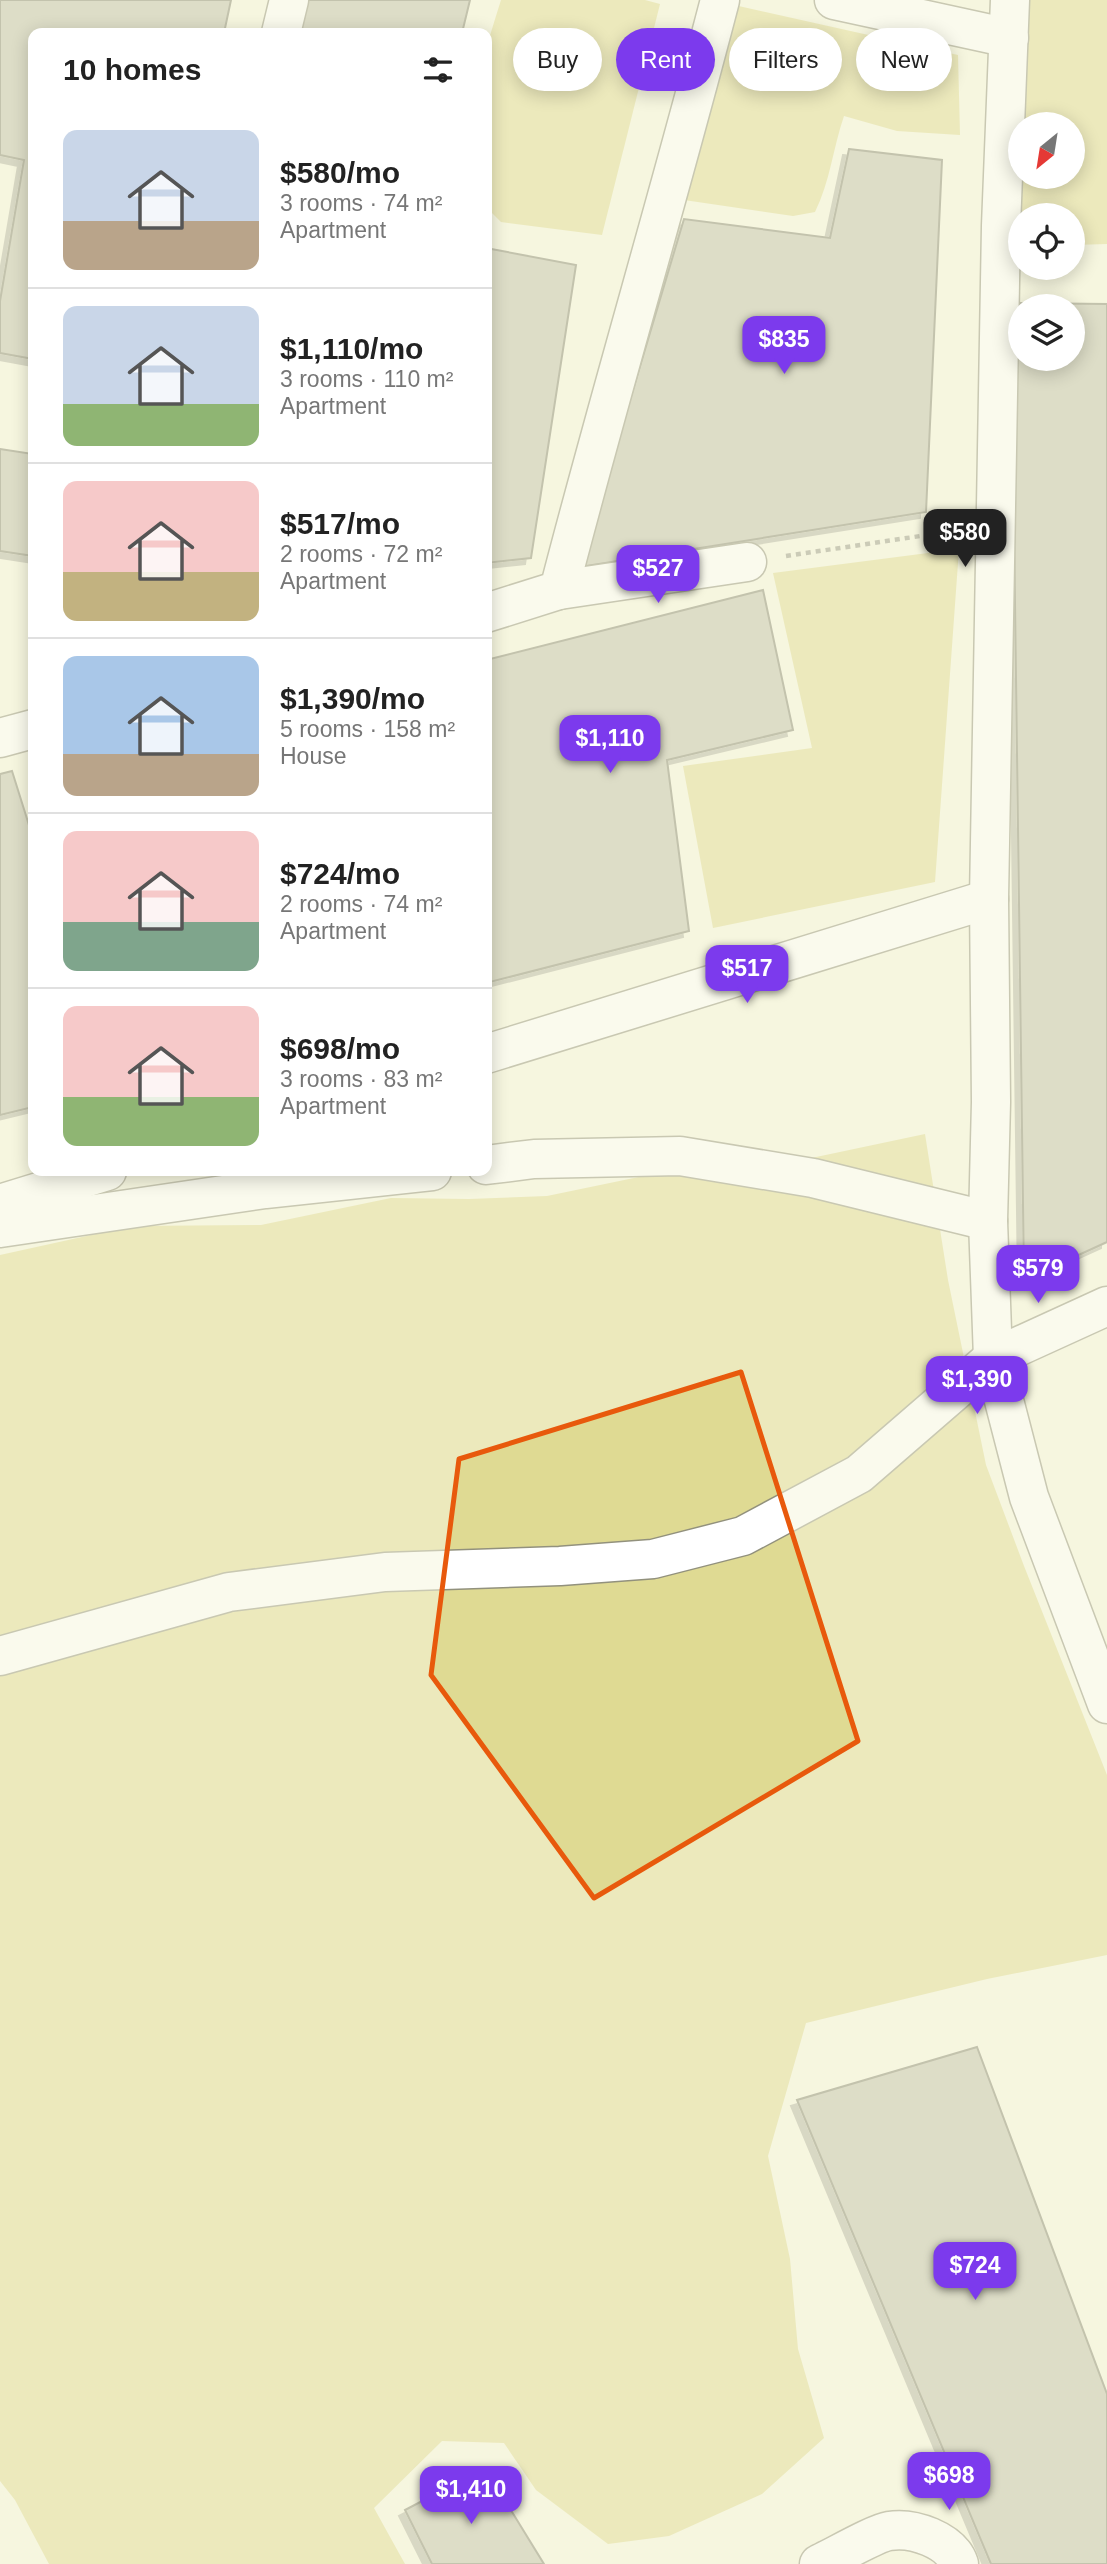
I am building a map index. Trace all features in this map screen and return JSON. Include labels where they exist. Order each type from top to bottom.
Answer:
[{"type":"street","points":[[282,28],[289,0]]},
{"type":"street","points":[[559,590],[720,0]]},
{"type":"street","points":[[834,0],[1009,38]]},
{"type":"street","points":[[1010,0],[1001,226],[989,898],[991,1102],[988,1221],[993,1358],[1029,1497],[1107,1704]]},
{"type":"street","points":[[492,611],[559,590],[747,562]]},
{"type":"street","points":[[0,738],[28,730]]},
{"type":"street","points":[[492,1052],[989,898]]},
{"type":"street","points":[[492,1164],[534,1159],[680,1156],[813,1178],[988,1221]]},
{"type":"street","points":[[0,1204],[91,1176]]},
{"type":"street","points":[[0,1228],[265,1189],[386,1176]]},
{"type":"street","points":[[0,1656],[229,1592],[385,1572],[560,1566],[653,1559],[743,1536],[859,1474],[993,1358],[1107,1306]]},
{"type":"street","points":[[819,2564],[889,2530],[928,2534],[956,2555],[959,2564]]},
{"type":"path","points":[[747,562],[995,524]]},
{"type":"highlighted area","points":[[741,1372],[858,1741],[594,1898],[431,1675],[459,1459]]},
{"type":"shaded area","points":[[501,0],[645,0],[660,4],[654,28],[616,28],[616,91],[638,91],[602,235],[501,222],[492,213],[492,29]]},
{"type":"shaded area","points":[[712,0],[837,28],[729,28],[729,91],[842,91],[842,29],[856,32],[856,91],[952,91],[952,54],[958,55],[960,135],[897,131],[844,116],[815,212],[793,216],[684,200],[699,91],[715,91],[715,28],[708,28]]},
{"type":"shaded area","points":[[1027,0],[1107,0],[1107,244],[1085,245],[1085,203],[1010,203],[1012,189],[1085,189],[1085,112],[1018,112]]},
{"type":"shaded area","points":[[959,549],[935,882],[713,928],[683,766],[812,748],[773,573]]},
{"type":"shaded area","points":[[925,1134],[948,1280],[986,1465],[1107,1775],[1107,1955],[987,1979],[806,2023],[768,2156],[790,2259],[798,2349],[824,2438],[762,2494],[669,2536],[608,2544],[536,2490],[504,2443],[442,2441],[374,2508],[405,2564],[49,2564],[15,2500],[0,2481],[0,1255],[132,1226],[261,1225],[391,1198],[547,1196],[716,1161],[802,1160]]},
{"type":"building","points":[[0,0],[231,0],[225,28],[28,28],[28,358],[0,353],[0,301],[24,160],[0,155]]},
{"type":"building","points":[[298,0],[470,0],[463,28],[292,28]]},
{"type":"building","points":[[849,149],[942,160],[926,512],[580,567],[684,219],[830,238]]},
{"type":"building","points":[[492,249],[576,265],[531,558],[492,562]]},
{"type":"building","points":[[1085,304],[1107,304],[1107,1242],[1024,1280],[1012,371],[1085,371]]},
{"type":"building","points":[[0,449],[28,453],[28,555],[0,551]]},
{"type":"building","points":[[763,590],[793,730],[667,760],[689,931],[492,981],[492,658]]},
{"type":"building","points":[[12,771],[28,822],[28,1108],[0,1115],[0,774]]},
{"type":"building","points":[[977,2047],[1107,2394],[1107,2564],[991,2564],[797,2100]]},
{"type":"building","points":[[485,2468],[544,2564],[432,2564],[405,2510]]}]
